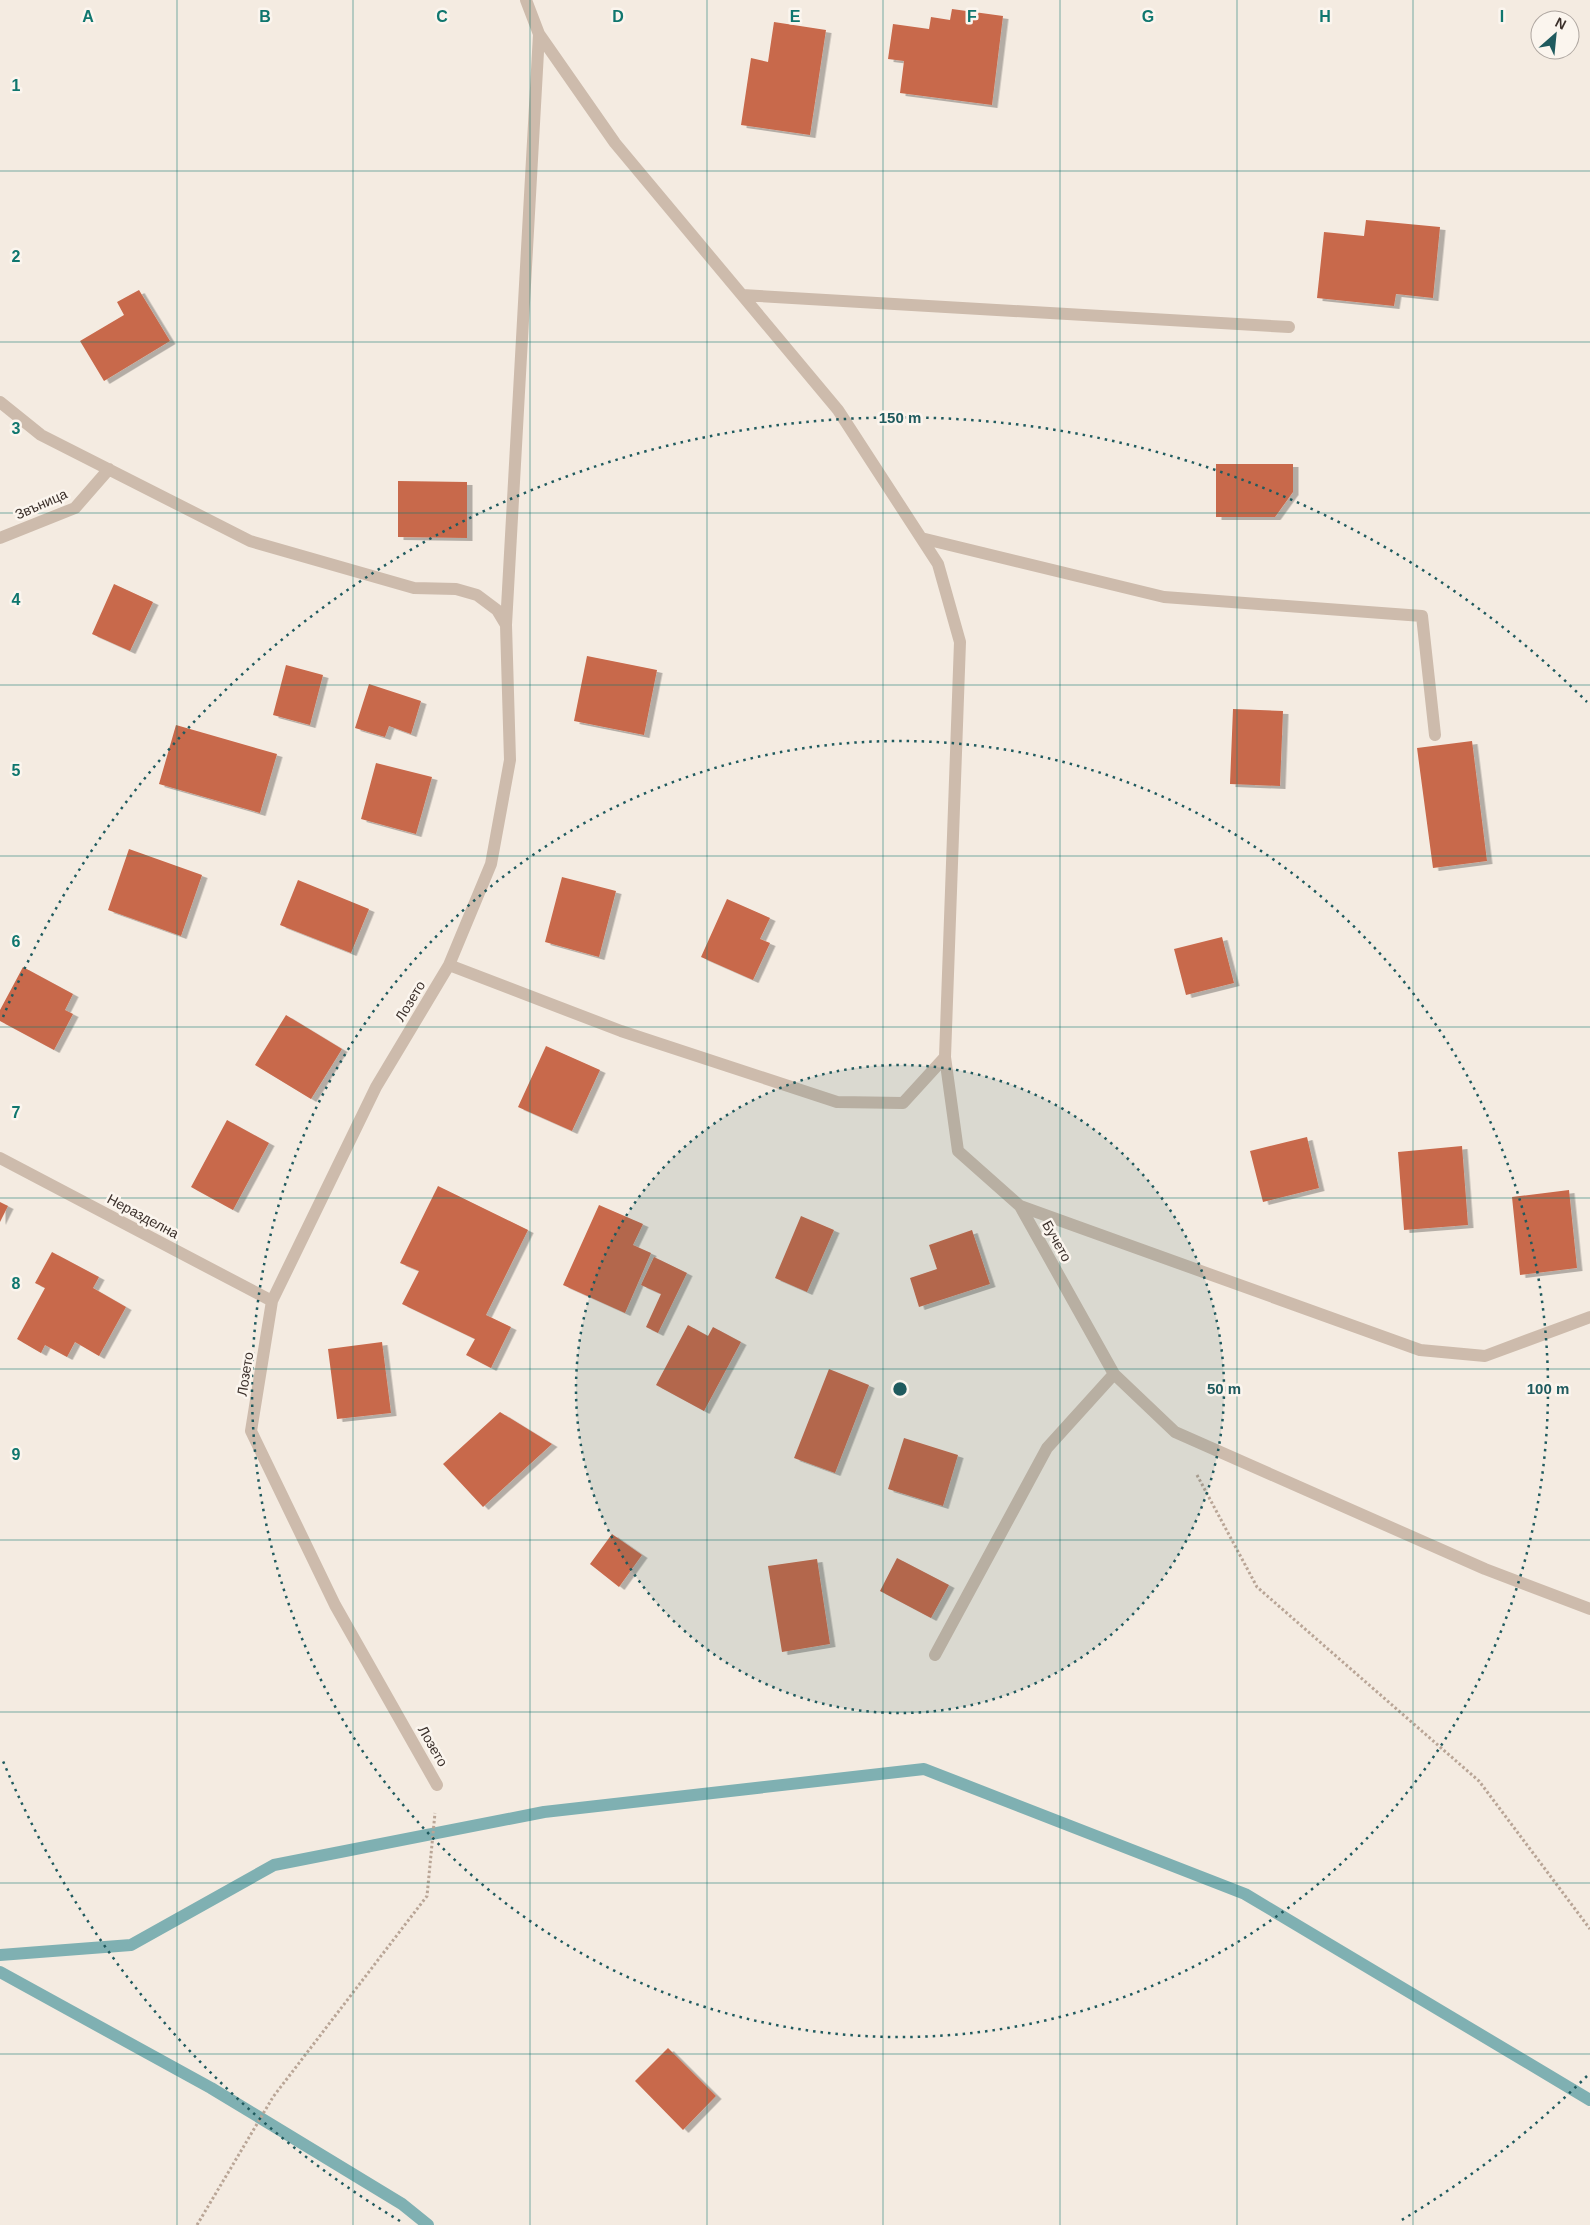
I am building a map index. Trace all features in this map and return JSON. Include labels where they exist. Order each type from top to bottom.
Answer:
[{"type":"street","points":[[526,0],[538,34]]},
{"type":"street","name":"Бучето","points":[[538,34],[615,144],[838,410],[938,564],[960,642],[945,1057],[958,1151],[1020,1206],[1114,1374],[1175,1432],[1485,1568],[1590,1609]]},
{"type":"street","name":"Лозето","points":[[437,1785],[335,1605],[251,1431],[272,1301],[376,1087],[449,965],[491,864],[510,760],[506,625],[538,34]]},
{"type":"street","points":[[742,296],[1289,327]]},
{"type":"street","points":[[0,402],[41,435],[250,541],[414,588],[456,589],[477,595],[497,610],[506,625]]},
{"type":"street","name":"Звъница","points":[[0,538],[74,508],[109,469]]},
{"type":"street","points":[[921,538],[1164,597],[1422,616],[1435,735]]},
{"type":"street","points":[[449,965],[621,1031],[837,1102],[903,1103],[945,1057]]},
{"type":"street","name":"Неразделна","points":[[0,1158],[272,1301]]},
{"type":"street","points":[[1020,1206],[1420,1350],[1485,1356],[1590,1317]]},
{"type":"street","points":[[935,1655],[1047,1448],[1114,1374]]},
{"type":"path","points":[[1175,1432],[1257,1587],[1479,1781],[1590,1929]]},
{"type":"path","points":[[197,2225],[273,2098],[427,1896],[437,1785]]},
{"type":"building","points":[[952,9],[1003,16],[992,105],[900,93],[904,61],[888,59],[893,24],[929,29],[931,17],[950,20]]},
{"type":"building","points":[[774,22],[826,30],[810,135],[741,125],[751,58],[768,62]]},
{"type":"building","points":[[1366,220],[1440,227],[1433,298],[1396,294],[1394,306],[1317,298],[1324,232],[1364,236]]},
{"type":"building","points":[[139,290],[170,341],[104,381],[80,341],[124,315],[117,302]]},
{"type":"building","points":[[1216,464],[1293,464],[1293,492],[1275,517],[1216,517]]},
{"type":"building","points":[[398,481],[467,482],[467,538],[398,537]]},
{"type":"building","points":[[114,584],[153,602],[130,651],[92,634]]},
{"type":"building","points":[[587,656],[657,670],[644,735],[574,721]]},
{"type":"building","points":[[286,665],[323,675],[310,725],[273,715]]},
{"type":"building","points":[[369,684],[421,701],[411,734],[389,726],[385,737],[355,728]]},
{"type":"building","points":[[1233,709],[1283,711],[1280,786],[1230,784]]},
{"type":"building","points":[[176,725],[277,754],[260,813],[159,784]]},
{"type":"building","points":[[1472,741],[1487,861],[1433,868],[1417,748]]},
{"type":"building","points":[[376,763],[432,777],[416,834],[361,819]]},
{"type":"building","points":[[129,849],[202,875],[181,936],[108,910]]},
{"type":"building","points":[[562,877],[616,891],[599,957],[545,942]]},
{"type":"building","points":[[298,880],[369,909],[351,953],[280,925]]},
{"type":"building","points":[[727,899],[770,918],[760,939],[770,943],[753,980],[701,957]]},
{"type":"building","points":[[1222,937],[1234,983],[1186,995],[1174,949]]},
{"type":"building","points":[[23,967],[73,994],[65,1010],[73,1014],[54,1050],[0,1021],[0,1010]]},
{"type":"building","points":[[286,1015],[342,1049],[311,1099],[255,1065]]},
{"type":"building","points":[[546,1046],[600,1070],[572,1131],[518,1107]]},
{"type":"building","points":[[227,1120],[269,1143],[233,1210],[191,1187]]},
{"type":"building","points":[[1307,1137],[1319,1188],[1263,1202],[1250,1151]]},
{"type":"building","points":[[1462,1146],[1468,1225],[1404,1230],[1398,1152]]},
{"type":"building","points":[[438,1186],[528,1230],[486,1315],[511,1327],[491,1368],[466,1355],[475,1339],[402,1304],[419,1271],[400,1263]]},
{"type":"building","points":[[1569,1190],[1577,1268],[1520,1275],[1512,1197]]},
{"type":"building","points":[[0,1202],[8,1206],[0,1222]]},
{"type":"building","points":[[599,1205],[643,1224],[633,1245],[651,1253],[625,1313],[563,1285]]},
{"type":"building","points":[[801,1216],[834,1230],[807,1292],[775,1278]]},
{"type":"building","points":[[972,1230],[990,1284],[919,1307],[910,1278],[937,1269],[929,1245]]},
{"type":"building","points":[[52,1252],[99,1277],[93,1288],[126,1307],[99,1356],[75,1342],[67,1357],[45,1345],[41,1353],[17,1339],[45,1288],[35,1283]]},
{"type":"building","points":[[654,1257],[687,1273],[658,1333],[646,1327],[661,1294],[641,1285]]},
{"type":"building","points":[[688,1325],[708,1336],[713,1327],[741,1342],[704,1411],[656,1385]]},
{"type":"building","points":[[382,1342],[391,1413],[337,1419],[328,1349]]},
{"type":"building","points":[[829,1369],[869,1385],[835,1473],[794,1458]]},
{"type":"building","points":[[500,1412],[552,1444],[483,1507],[443,1464]]},
{"type":"building","points":[[904,1438],[958,1455],[943,1506],[888,1489]]},
{"type":"building","points":[[612,1534],[642,1555],[619,1587],[590,1564]]},
{"type":"building","points":[[897,1558],[949,1585],[931,1618],[880,1591]]},
{"type":"building","points":[[817,1559],[830,1644],[782,1652],[768,1566]]},
{"type":"building","points":[[668,2048],[716,2096],[683,2130],[635,2081]]},
{"type":"waterway","points":[[0,1955],[131,1945],[274,1865],[544,1812],[924,1769],[1245,1894],[1590,2100]]},
{"type":"waterway","points":[[0,1972],[211,2088],[402,2204],[428,2225]]}]
